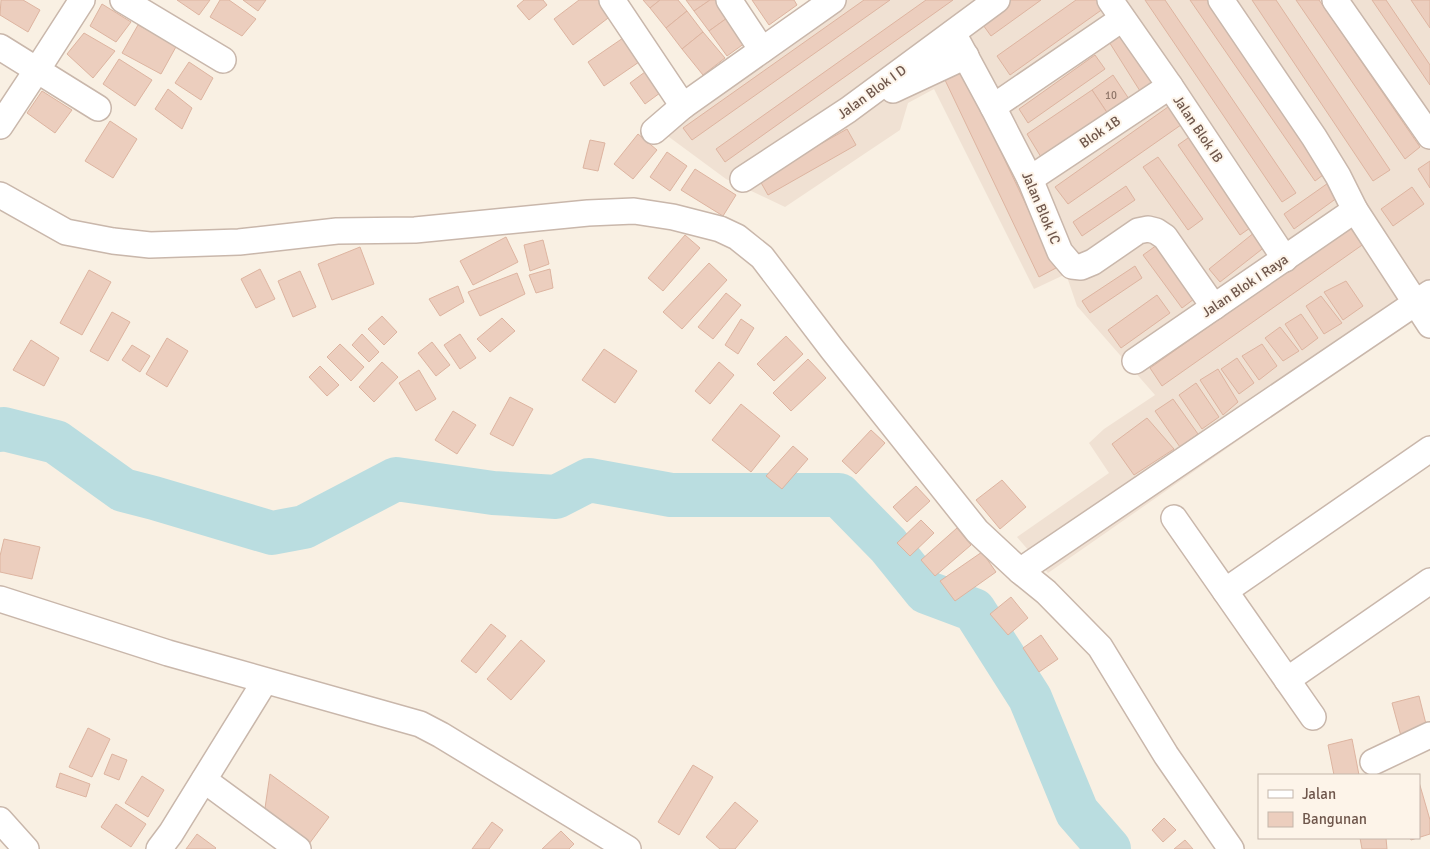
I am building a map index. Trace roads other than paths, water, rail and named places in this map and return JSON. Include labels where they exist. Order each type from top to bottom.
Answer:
[{"type":"street","points":[[0,126],[82,0]]},
{"type":"street","points":[[123,0],[223,60]]},
{"type":"street","points":[[612,0],[684,106]]},
{"type":"street","points":[[729,0],[762,50]]},
{"type":"street","points":[[654,131],[684,106],[833,0]]},
{"type":"street","name":"Jalan Blok I D","points":[[743,180],[848,110],[997,0]]},
{"type":"street","points":[[1222,0],[1314,137],[1338,176],[1355,210],[1423,298],[1430,325]]},
{"type":"street","points":[[1335,0],[1430,136]]},
{"type":"street","points":[[993,107],[1116,9]]},
{"type":"street","name":"Jalan Blok IB","points":[[1116,9],[1286,258]]},
{"type":"street","name":"Jalan Blok IC","points":[[953,32],[1030,179],[1060,252],[1072,266],[1081,268],[1094,262],[1138,231],[1148,229],[1166,237],[1214,307]]},
{"type":"street","points":[[0,47],[98,108]]},
{"type":"street","points":[[848,110],[966,56]]},
{"type":"street","name":"Blok 1B","points":[[1030,179],[1170,86]]},
{"type":"street","points":[[0,195],[66,232],[113,241],[150,245],[238,242],[337,231],[415,230],[588,213],[634,211],[673,217],[720,229],[737,237],[762,257],[832,350],[977,531],[1046,592],[1100,647],[1166,755],[1231,849]]},
{"type":"street","name":"Jalan Blok I Raya","points":[[1135,361],[1355,210]]},
{"type":"street","points":[[1020,571],[1423,298]]},
{"type":"street","points":[[1225,591],[1430,449]]},
{"type":"street","points":[[1174,518],[1313,717]]},
{"type":"street","points":[[1287,680],[1430,581]]},
{"type":"street","points":[[0,599],[168,653],[420,724],[628,849]]},
{"type":"street","points":[[159,849],[171,833],[265,681]]},
{"type":"street","points":[[1373,762],[1430,735]]},
{"type":"street","points":[[204,780],[298,849]]},
{"type":"street","points":[[0,820],[26,849]]},
{"type":"waterway","points":[[0,430],[4,429],[56,442],[123,490],[272,533],[304,527],[396,479],[493,493],[556,497],[589,480],[671,495],[839,495],[888,545],[926,592],[974,610],[1030,698],[1077,812],[1109,849]]}]
